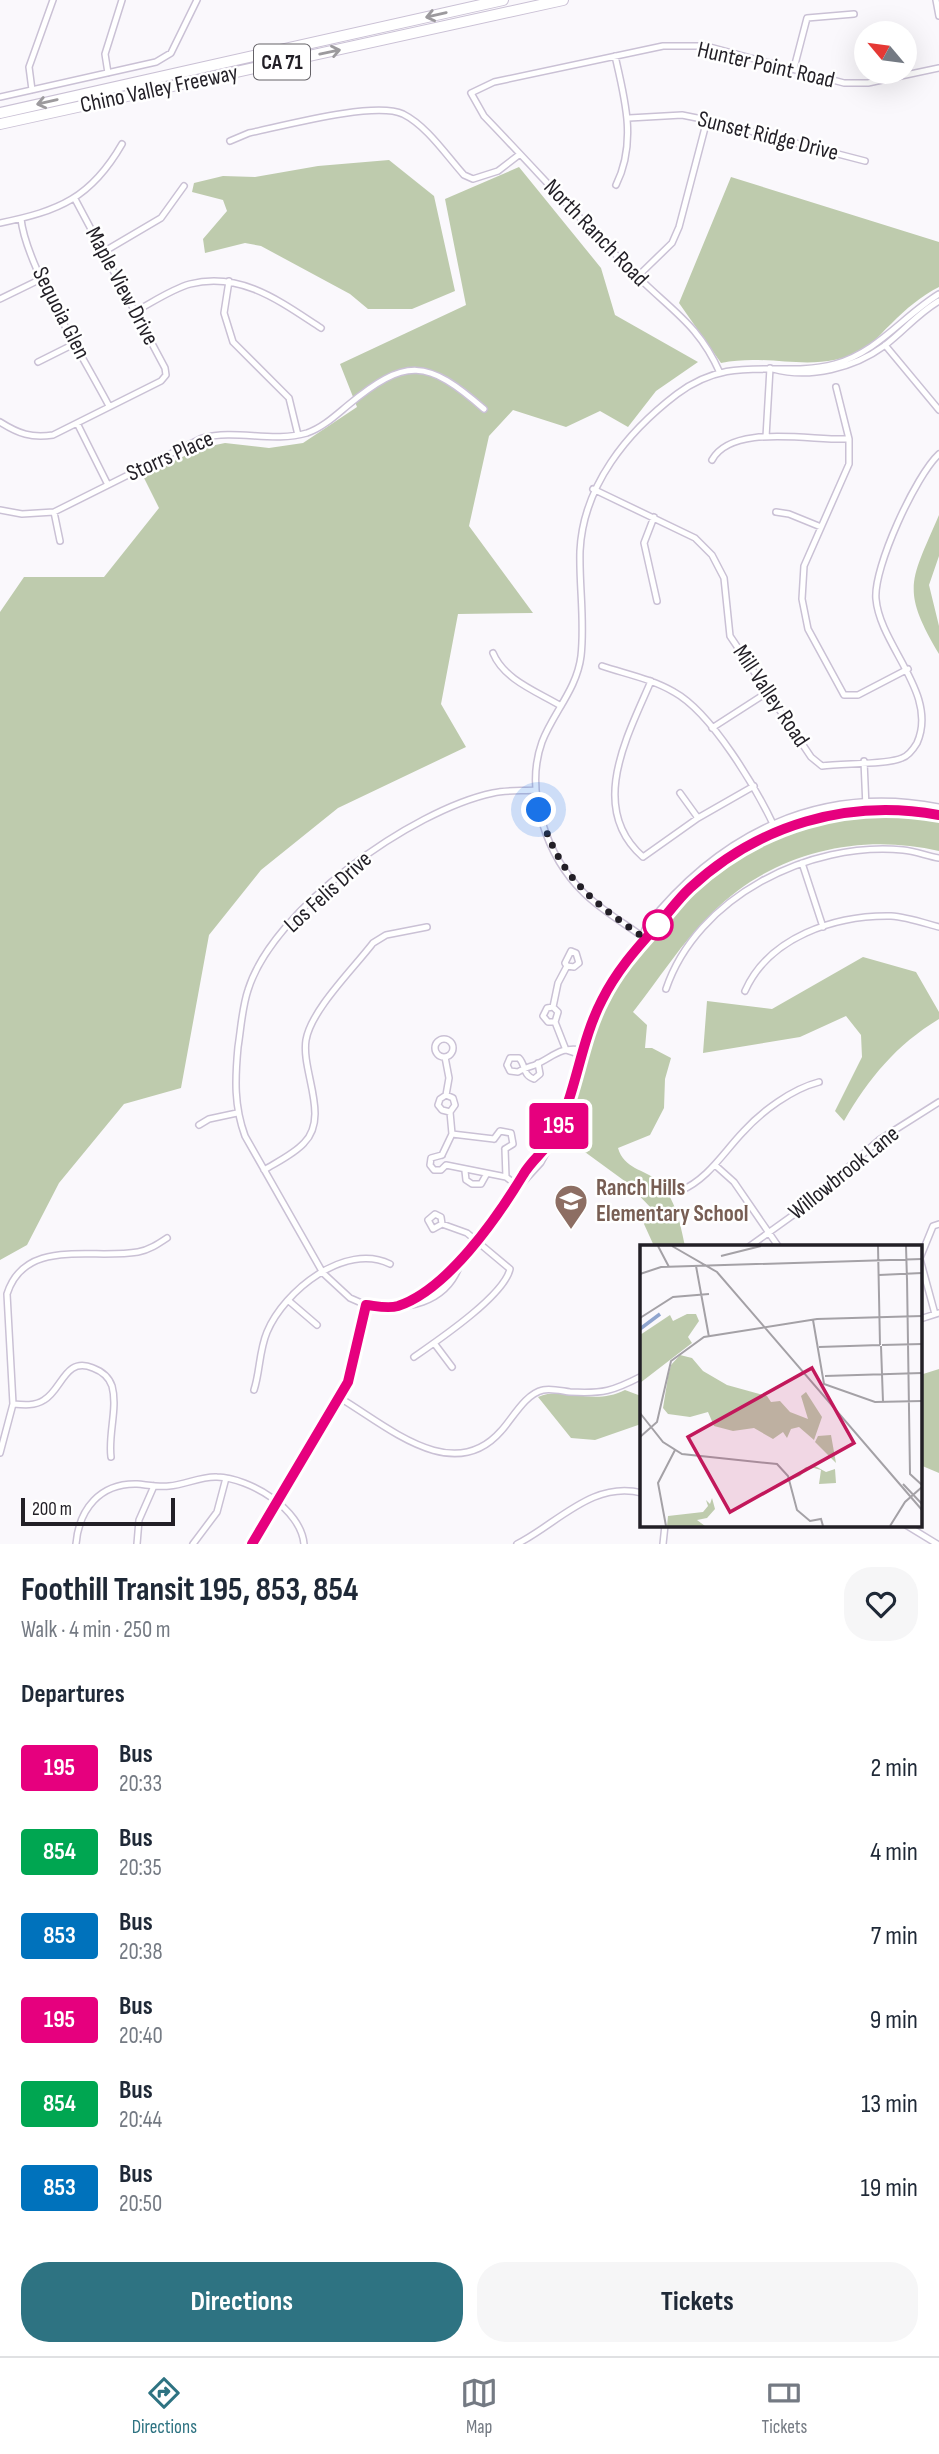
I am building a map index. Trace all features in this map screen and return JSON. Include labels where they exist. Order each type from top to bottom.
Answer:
[{"type":"highway","name":"Chino Valley Freeway","points":[[0,113],[503,0]]},
{"type":"highway","name":"Chino Valley Freeway","points":[[0,124],[563,0]]},
{"type":"main road","points":[[252,1544],[340,1398],[355,1361],[366,1305],[399,1306],[428,1292],[460,1261],[518,1186],[539,1153],[545,1149],[567,1107],[582,1053],[602,1000],[643,937],[703,876],[775,827],[865,806],[939,808]]},
{"type":"main road","points":[[865,806],[939,815]]},
{"type":"street","points":[[32,90],[29,67],[53,0]]},
{"type":"street","points":[[108,73],[105,54],[122,0]]},
{"type":"street","points":[[0,97],[156,62],[171,53],[197,0]]},
{"type":"street","points":[[936,0],[939,16]]},
{"type":"street","points":[[794,68],[807,18],[854,14]]},
{"type":"street","name":"Hunter Point Road","points":[[471,93],[494,82],[658,46],[706,46],[844,83],[867,83],[939,68]]},
{"type":"street","points":[[615,55],[629,118],[625,162],[616,185]]},
{"type":"street","name":"North Ranch Road","points":[[471,93],[484,116],[520,154],[638,277],[696,330],[708,346],[720,373]]},
{"type":"street","points":[[230,141],[249,132],[376,109],[402,114],[415,122],[464,175],[473,179],[498,171],[520,154]]},
{"type":"street","name":"Sunset Ridge Drive","points":[[629,118],[682,115],[865,161]]},
{"type":"street","points":[[638,277],[671,243],[679,227],[707,120]]},
{"type":"street","points":[[0,223],[58,209],[75,199],[102,174],[122,144]]},
{"type":"street","points":[[105,251],[161,218],[184,186]]},
{"type":"street","name":"Maple View Drive","points":[[75,199],[165,368],[166,375],[161,381],[109,406]]},
{"type":"street","name":"Sequoia Glen","points":[[21,219],[23,235],[43,278],[109,406]]},
{"type":"street","points":[[0,299],[43,278]]},
{"type":"street","points":[[136,311],[188,284],[229,281],[248,285],[321,328]]},
{"type":"street","points":[[229,281],[224,313],[233,342],[289,398],[298,435]]},
{"type":"street","points":[[883,343],[939,293]]},
{"type":"street","points":[[643,937],[598,906],[572,878],[544,828],[535,790],[541,745],[580,660],[583,623],[580,551],[583,521],[593,489],[609,465],[659,410],[692,385],[720,373],[747,368],[798,372],[833,369],[854,362],[939,301]]},
{"type":"street","points":[[38,362],[76,343]]},
{"type":"street","points":[[883,343],[939,410]]},
{"type":"street","points":[[766,437],[770,368]]},
{"type":"street","name":"Storrs Place","points":[[0,510],[22,514],[54,512],[212,435],[223,433],[279,439],[298,435],[328,421],[379,379],[413,370],[454,383],[484,409]]},
{"type":"street","points":[[836,387],[849,439],[849,464],[804,566],[802,599],[808,629],[844,695],[858,695],[908,669],[881,623],[876,598],[879,569],[920,477],[939,454]]},
{"type":"street","points":[[0,422],[18,433],[36,438],[53,435],[109,406]]},
{"type":"street","points":[[77,423],[108,485]]},
{"type":"street","points":[[712,460],[721,448],[743,439],[849,439]]},
{"type":"street","name":"Mill Valley Road","points":[[593,489],[695,538],[712,555],[724,578],[730,636],[811,757],[822,766],[902,758],[913,749],[921,736],[923,718],[921,700],[908,669]]},
{"type":"street","points":[[54,512],[60,541]]},
{"type":"street","points":[[776,512],[789,514],[821,527]]},
{"type":"street","points":[[654,517],[644,543],[657,601]]},
{"type":"street","points":[[493,653],[498,664],[509,675],[561,706]]},
{"type":"street","points":[[602,666],[651,681],[677,693],[712,728],[754,786],[775,827]]},
{"type":"street","points":[[651,681],[618,758],[614,791],[621,824],[635,850],[643,857],[698,818],[754,786]]},
{"type":"street","points":[[712,728],[768,692]]},
{"type":"street","points":[[864,761],[865,806]]},
{"type":"street","name":"Los Felis Drive","points":[[366,1305],[350,1298],[323,1273],[245,1136],[237,1113],[235,1077],[248,988],[264,955],[299,912],[352,865],[425,818],[493,793],[535,790]]},
{"type":"street","points":[[680,793],[698,818]]},
{"type":"street","points":[[666,989],[672,973],[698,936],[732,901],[775,873],[802,863],[852,852],[903,850],[939,858]]},
{"type":"street","points":[[802,863],[823,927]]},
{"type":"street","points":[[745,991],[751,976],[764,961],[797,936],[823,927],[859,918],[894,916],[939,927]]},
{"type":"street","points":[[264,1170],[304,1143],[313,1129],[315,1112],[305,1061],[306,1039],[312,1022],[373,943],[386,935],[427,927]]},
{"type":"street","points":[[566,1049],[555,1022],[558,1014],[553,1007],[558,983],[567,966]]},
{"type":"street","points":[[553,1007],[547,1008],[543,1016],[548,1022],[555,1022]]},
{"type":"street","points":[[538,1063],[541,1071],[536,1078],[528,1077],[523,1068],[538,1063],[556,1051],[566,1049],[582,1053]]},
{"type":"street","points":[[445,1057],[449,1078],[446,1095]]},
{"type":"street","points":[[680,1191],[693,1185],[715,1165],[744,1130],[800,1087],[819,1082]]},
{"type":"street","points":[[446,1095],[440,1098],[438,1105],[442,1110],[450,1112]]},
{"type":"street","points":[[446,1095],[456,1101],[450,1112],[452,1134],[442,1155],[446,1166]]},
{"type":"street","name":"Willowbrook Lane","points":[[753,1245],[796,1213],[879,1140],[939,1102]]},
{"type":"street","points":[[199,1125],[209,1119],[237,1113]]},
{"type":"street","points":[[494,1139],[500,1131],[511,1133],[513,1144],[505,1149]]},
{"type":"street","points":[[452,1134],[494,1139]]},
{"type":"street","points":[[494,1139],[497,1146],[505,1149]]},
{"type":"street","points":[[505,1149],[506,1177]]},
{"type":"street","points":[[442,1155],[434,1155],[430,1165],[438,1171],[446,1166],[506,1177],[518,1186]]},
{"type":"street","points":[[715,1165],[734,1182],[777,1245]]},
{"type":"street","points":[[465,1171],[466,1180],[472,1185],[481,1185],[486,1175]]},
{"type":"street","points":[[414,1357],[468,1317],[508,1278],[510,1269],[467,1233],[442,1224]]},
{"type":"street","points":[[922,1253],[933,1226],[939,1224]]},
{"type":"street","points":[[0,1453],[13,1404],[7,1294],[12,1278],[23,1266],[52,1255],[137,1252],[167,1238]]},
{"type":"street","points":[[254,1391],[267,1331],[301,1286],[323,1273],[364,1258],[390,1264]]},
{"type":"street","points":[[922,1265],[937,1314]]},
{"type":"street","points":[[289,1301],[317,1325]]},
{"type":"street","points":[[434,1343],[452,1367]]},
{"type":"street","points":[[13,1404],[43,1401],[52,1394],[68,1371],[78,1366],[90,1366],[103,1373],[111,1385],[110,1457]]},
{"type":"street","points":[[340,1398],[420,1446],[453,1455],[472,1453],[489,1443],[528,1399],[543,1390],[612,1392],[640,1377]]},
{"type":"street","points":[[76,1544],[78,1523],[89,1505],[103,1492],[121,1485],[177,1485],[213,1476],[249,1486],[286,1508],[300,1524],[304,1544]]},
{"type":"street","points":[[193,1544],[217,1512],[226,1478]]},
{"type":"street","points":[[137,1544],[139,1520],[154,1486]]},
{"type":"street","points":[[517,1544],[546,1529],[596,1495],[615,1490],[640,1493]]},
{"type":"street","points":[[663,1544],[665,1526]]},
{"type":"street","points":[[908,1526],[937,1544]]},
{"type":"green space","points":[[389,160],[434,196],[455,291],[412,309],[368,309],[350,294],[261,246],[245,243],[205,253],[203,239],[227,211],[223,200],[192,192],[194,183],[223,176],[255,177],[318,166]]},
{"type":"green space","points":[[519,167],[601,268],[615,315],[698,362],[656,391],[628,427],[600,411],[566,427],[513,410],[489,436],[469,526],[533,613],[458,614],[441,704],[466,747],[338,808],[261,870],[209,935],[181,1088],[124,1104],[59,1183],[27,1245],[0,1260],[0,612],[24,577],[104,577],[159,508],[143,476],[201,448],[225,443],[269,448],[303,443],[357,407],[340,364],[466,305],[445,199]]},
{"type":"green space","points":[[731,177],[939,242],[939,287],[908,308],[868,346],[846,357],[811,362],[740,360],[721,363],[679,303]]},
{"type":"green space","points":[[939,515],[939,556],[929,585],[939,626],[939,654],[919,614],[914,598],[914,584],[916,571]]},
{"type":"green space","points":[[866,813],[939,818],[939,851],[878,844],[847,846],[818,852],[762,875],[736,892],[713,912],[681,948],[633,1012],[647,1025],[645,1048],[652,1048],[671,1058],[665,1079],[664,1108],[650,1135],[618,1148],[630,1165],[658,1181],[676,1212],[685,1245],[654,1245],[644,1224],[653,1210],[626,1182],[563,1136],[601,1014],[623,977],[665,921],[688,895],[712,874],[765,841],[828,820]]},
{"type":"green space","points":[[863,957],[916,972],[939,1012],[939,1019],[897,1051],[863,1091],[844,1121],[835,1111],[862,1057],[861,1035],[846,1016],[800,1037],[703,1053],[707,1001],[772,1009]]},
{"type":"green space","points":[[939,1369],[939,1473],[922,1466],[922,1374]]},
{"type":"green space","points":[[625,1390],[640,1396],[640,1424],[595,1440],[571,1438],[538,1397],[558,1393],[590,1397],[613,1395]]},
{"type":"bus line","name":"195","points":[[252,1544],[348,1382],[359,1347],[366,1305],[399,1306],[428,1292],[460,1261],[506,1204],[522,1176],[554,1136],[567,1107],[591,1025],[609,987],[643,937],[654,930],[687,890],[720,862],[757,839],[804,821],[847,811],[866,810],[901,810],[939,815]]},
{"type":"place","name":"Ranch Hills Elementary School","points":[[571,1231]]},
{"type":"route","points":[[539,810],[544,828],[558,856],[583,893],[643,937],[658,925]]}]
